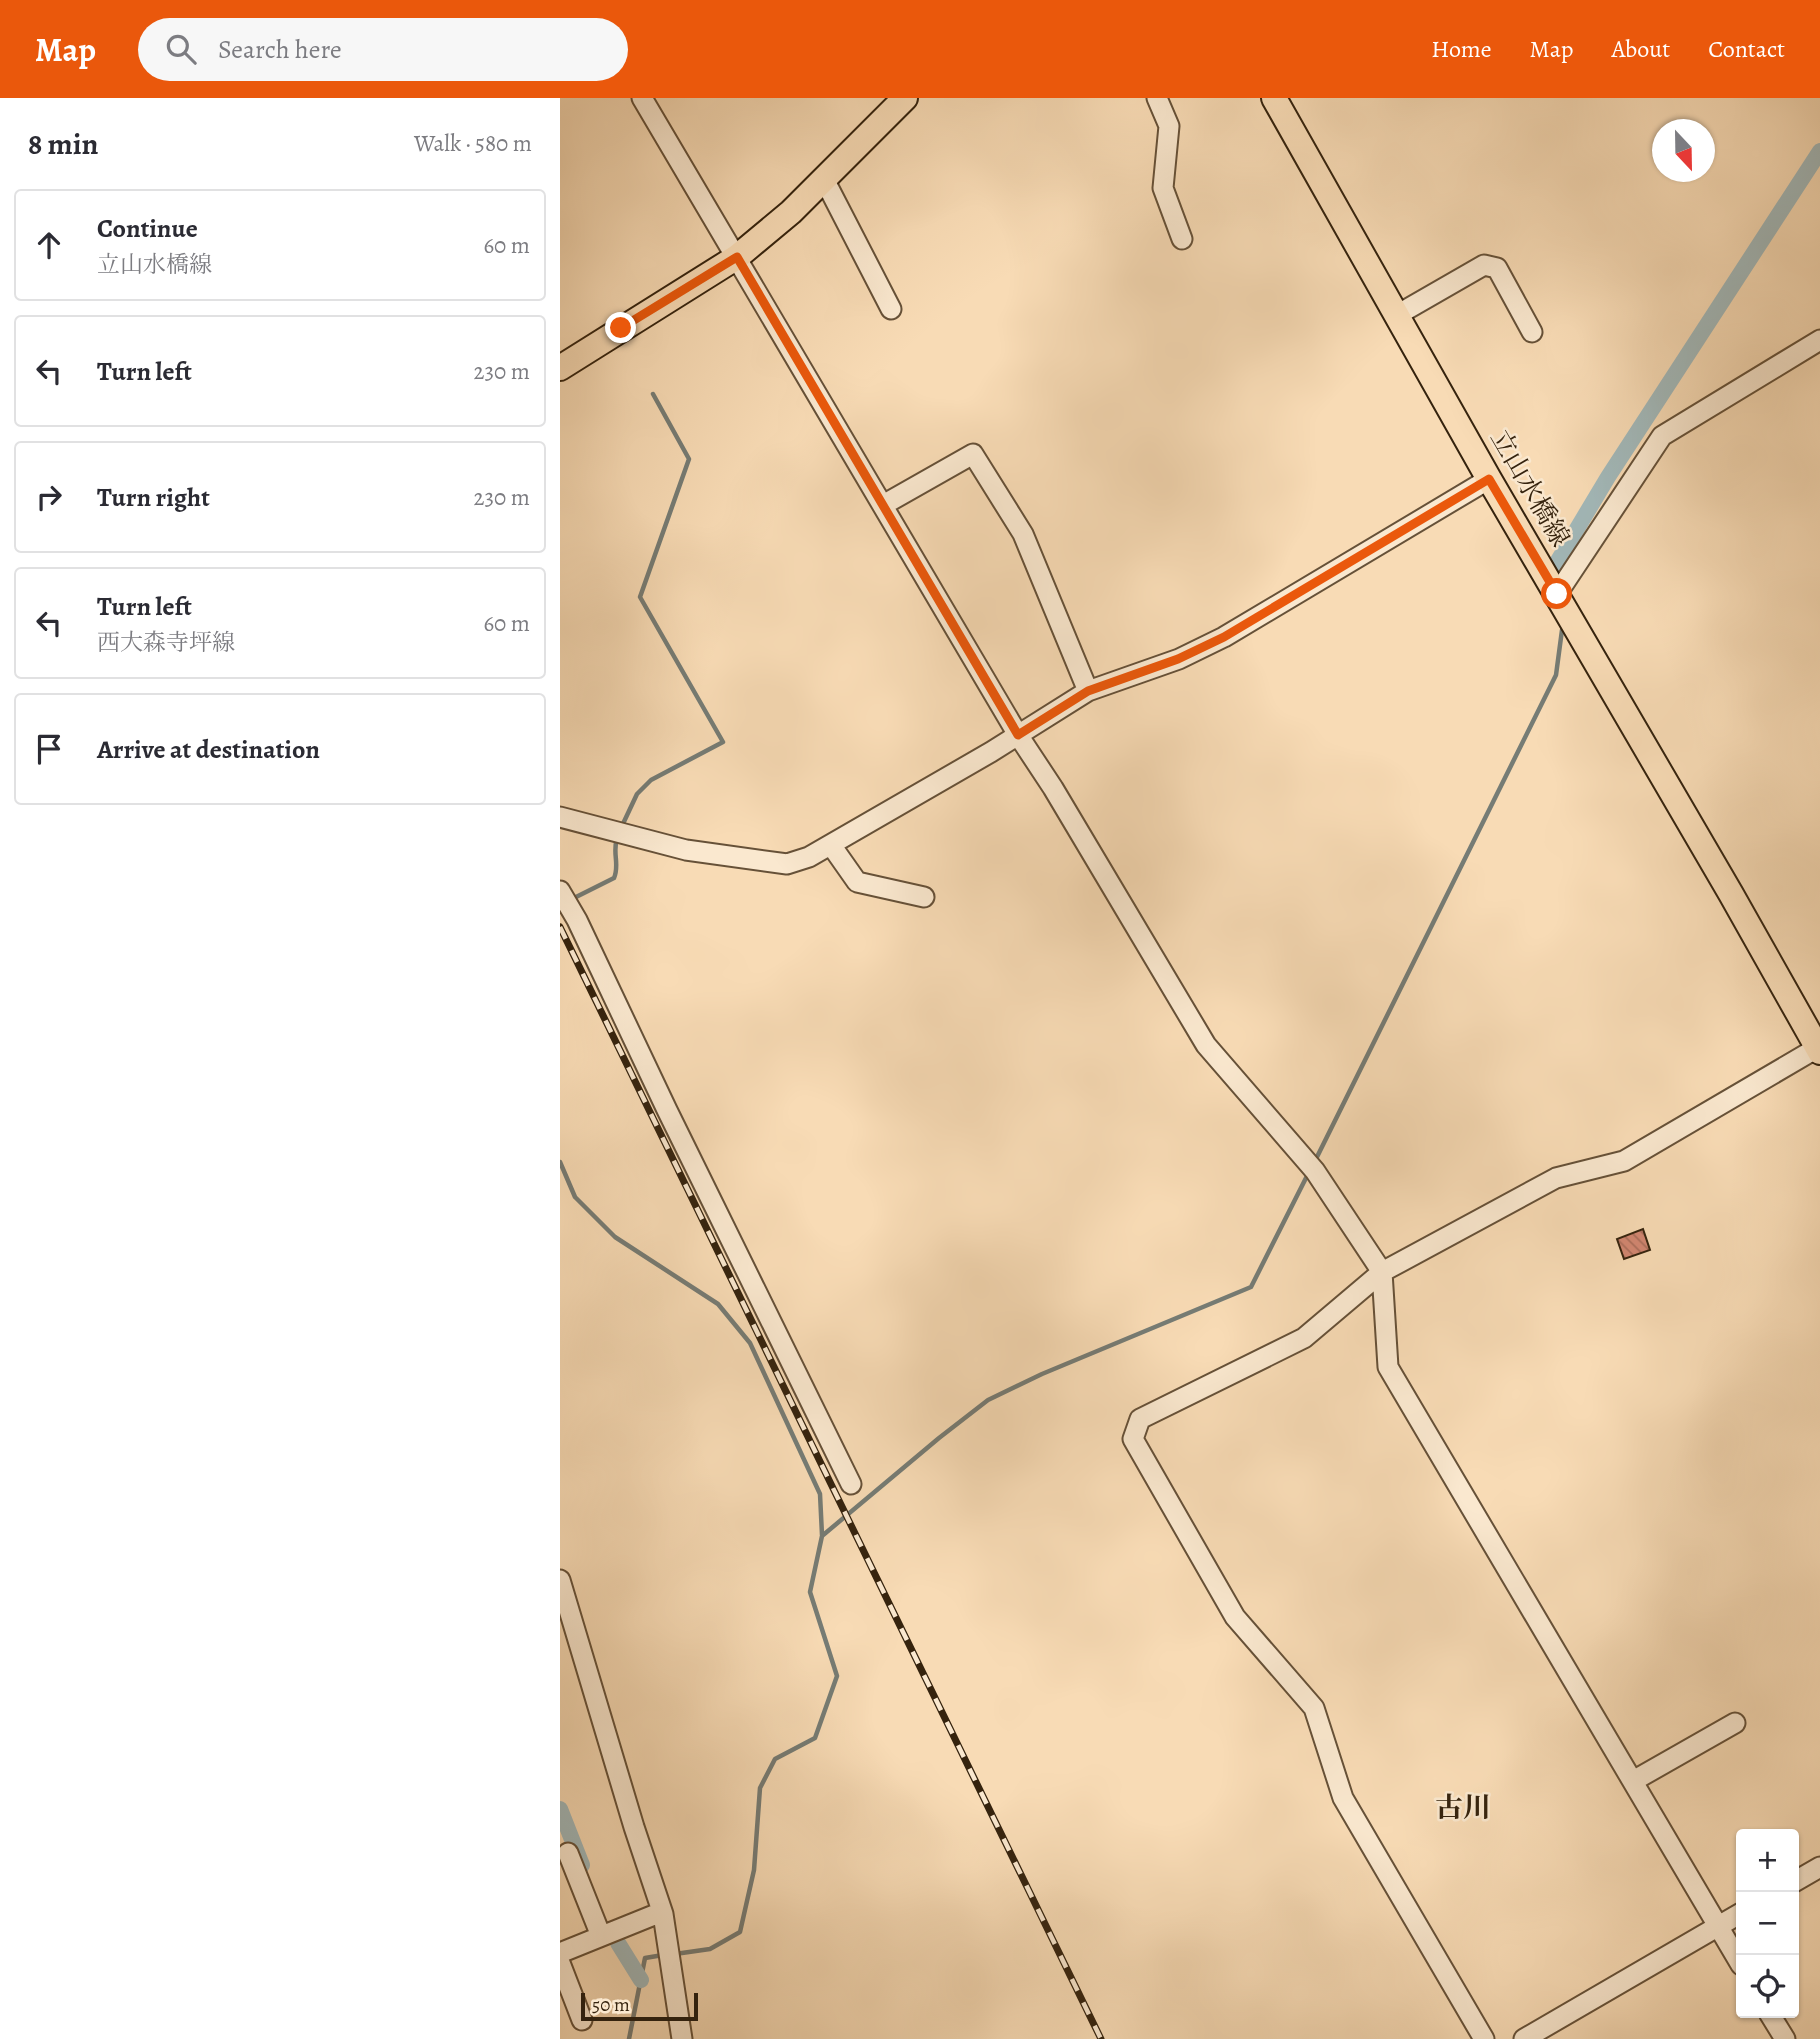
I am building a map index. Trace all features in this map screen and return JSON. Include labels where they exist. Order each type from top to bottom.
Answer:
[{"type":"main road","points":[[560,368],[737,257],[791,212],[905,98]]},
{"type":"main road","name":"立山水橋線","points":[[1274,98],[1489,479],[1819,1050]]},
{"type":"street","points":[[642,98],[1018,735],[1053,788],[1206,1045],[1315,1171],[1382,1272],[1388,1367],[1736,1957]]},
{"type":"street","points":[[1157,98],[1169,126],[1163,188],[1182,239]]},
{"type":"street","points":[[824,179],[891,309]]},
{"type":"street","points":[[1396,316],[1484,265],[1497,268],[1532,332]]},
{"type":"street","points":[[1557,594],[1662,436],[1820,340]]},
{"type":"street","points":[[883,505],[973,454],[1023,534],[1088,691]]},
{"type":"street","points":[[560,817],[686,850],[787,864],[810,857],[1088,691],[1178,659],[1224,637],[1489,479]]},
{"type":"street","points":[[831,845],[857,882],[924,897]]},
{"type":"street","points":[[560,891],[577,920],[851,1485]]},
{"type":"street","points":[[1484,2039],[1343,1798],[1314,1708],[1236,1617],[1133,1438],[1140,1419],[1304,1338],[1382,1272],[1556,1178],[1624,1161],[1819,1050]]},
{"type":"street","points":[[560,1580],[663,1914],[682,2039]]},
{"type":"street","points":[[1633,1781],[1735,1723]]},
{"type":"street","points":[[568,1853],[601,1936]]},
{"type":"street","points":[[1799,1879],[1820,1867]]},
{"type":"street","points":[[560,1953],[659,1913],[663,1914]]},
{"type":"street","points":[[1524,2039],[1736,1916]]},
{"type":"street","points":[[560,1963],[582,2020]]},
{"type":"street","points":[[1772,2018],[1785,2039]]},
{"type":"building","points":[[1643,1229],[1650,1250],[1624,1259],[1617,1239]]},
{"type":"waterway","points":[[1557,574],[1556,564],[1608,477],[1820,151]]},
{"type":"waterway","points":[[621,828],[637,794],[651,780],[723,742],[640,597],[689,459],[653,394]]},
{"type":"waterway","points":[[1314,1163],[1556,675],[1562,630]]},
{"type":"waterway","points":[[570,900],[614,878],[617,839]]},
{"type":"waterway","points":[[560,1162],[575,1197],[615,1237],[718,1304],[750,1343],[820,1494],[822,1535]]},
{"type":"waterway","points":[[675,1954],[710,1949],[740,1932],[754,1870],[760,1788],[775,1759],[815,1738],[837,1676],[810,1592],[822,1536],[988,1400],[1042,1374],[1251,1287],[1308,1174]]},
{"type":"waterway","points":[[560,1809],[582,1865]]},
{"type":"waterway","points":[[618,1943],[641,1980]]},
{"type":"waterway","points":[[629,2039],[645,1958],[663,1955]]},
{"type":"railway","points":[[560,927],[1101,2039]]},
{"type":"district","name":"古川","points":[[1463,1808]]},
{"type":"route","points":[[621,328],[737,257],[1018,735],[1088,691],[1178,659],[1224,637],[1489,479],[1557,594]]}]
